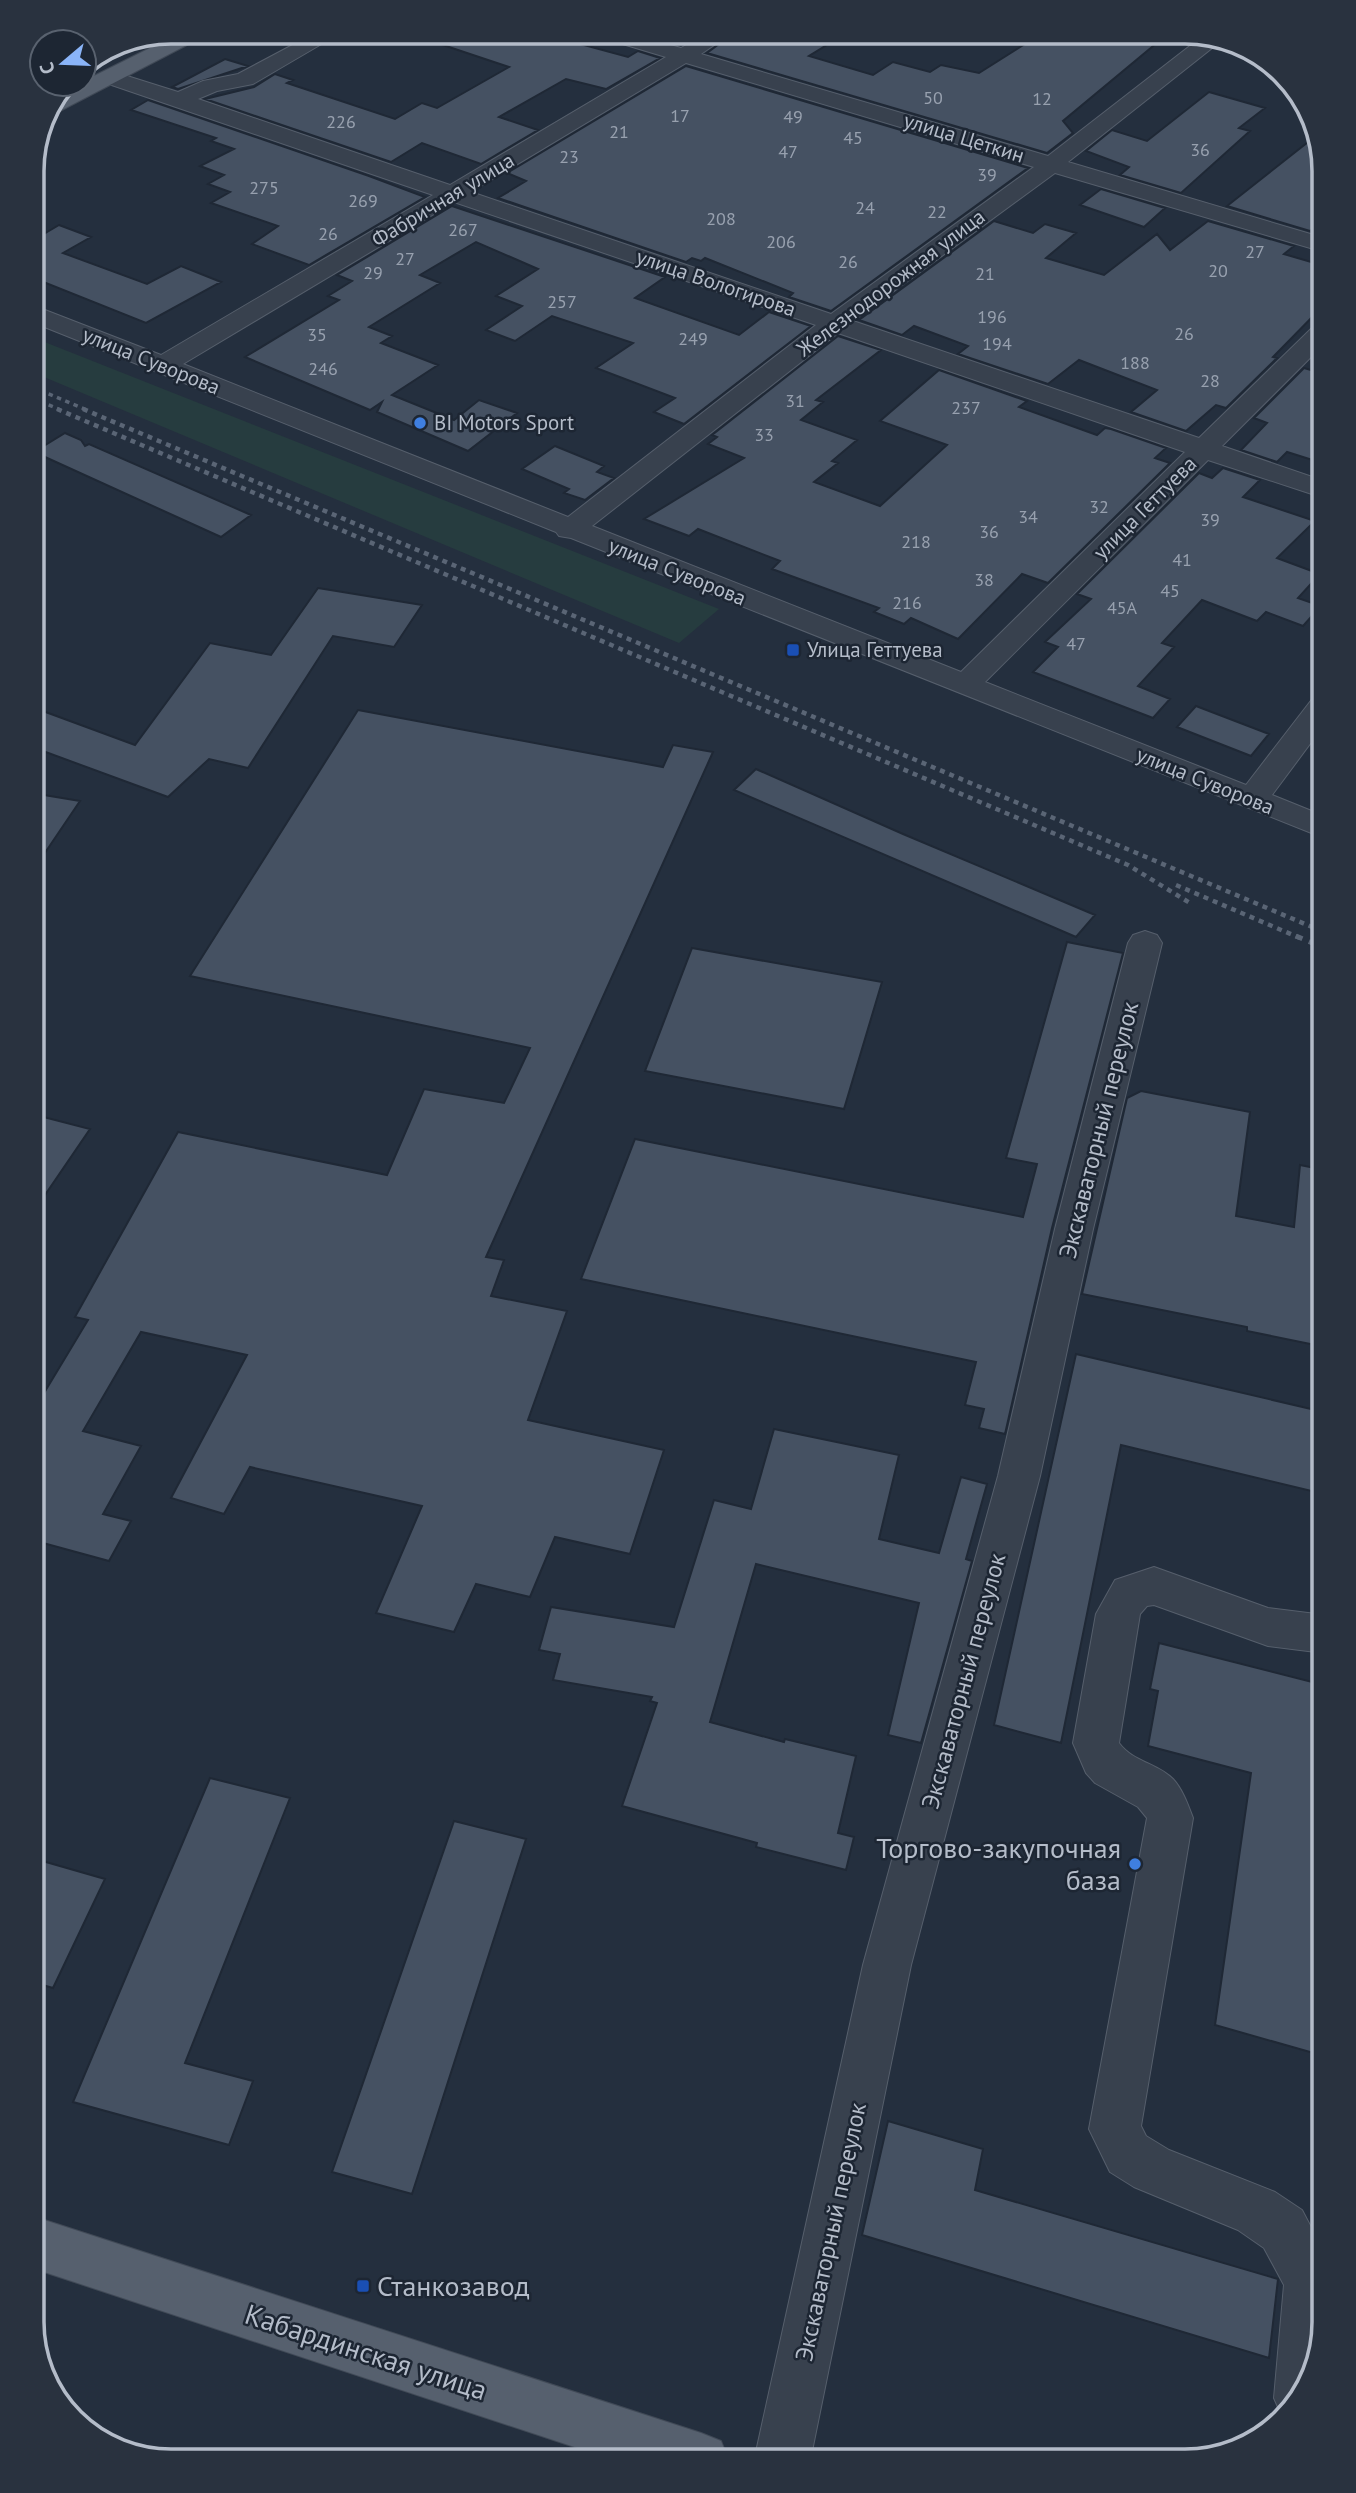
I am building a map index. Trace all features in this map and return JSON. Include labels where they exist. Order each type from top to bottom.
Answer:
[{"type":"main road","points":[[98,75],[169,44]]},
{"type":"main road","points":[[98,75],[152,45]]},
{"type":"main road","name":"Кабардинская улица","points":[[44,2246],[664,2449]]},
{"type":"street","points":[[179,100],[211,86],[245,79],[310,44]]},
{"type":"street","name":"улица Цеткин","points":[[646,44],[1312,241]]},
{"type":"street","name":"Фабричная улица","points":[[162,366],[703,44]]},
{"type":"street","name":"Железнодорожная улица","points":[[569,530],[835,323],[1052,164],[1204,45]]},
{"type":"street","name":"улица Вологирова","points":[[98,77],[179,100],[1312,486]]},
{"type":"street","name":"улица Суворова","points":[[44,318],[569,530],[1312,823]]},
{"type":"street","name":"улица Геттуева","points":[[964,686],[1312,343]]},
{"type":"street","points":[[1252,800],[1312,722]]},
{"type":"street","name":"Экскаваторный переулок","points":[[785,2449],[887,1965],[1019,1476],[1074,1229],[1145,943]]},
{"type":"street","points":[[1312,1632],[1268,1627],[1154,1586],[1138,1587],[1125,1595],[1118,1614],[1096,1743],[1104,1762],[1114,1772],[1155,1790],[1166,1803],[1170,1818],[1115,2129],[1128,2154],[1152,2169],[1256,2211],[1283,2229],[1312,2267]]},
{"type":"street","points":[[1307,2357],[1312,2321]]},
{"type":"green space","points":[[44,342],[719,609],[679,643],[44,377]]},
{"type":"building","points":[[440,44],[580,44],[628,57],[638,51],[660,58],[606,89],[566,79],[499,117],[538,130],[481,164],[422,143],[391,162],[205,99],[254,87],[275,74],[293,80],[287,83],[395,119],[422,103],[437,108],[509,67]]},
{"type":"building","points":[[719,44],[828,44],[809,56],[873,75],[893,62],[930,72],[941,65],[979,73],[1025,44],[1156,44],[1063,121],[1073,133],[1047,153],[707,53]]},
{"type":"building","points":[[225,59],[248,66],[178,89],[172,87]]},
{"type":"building","points":[[686,66],[1028,168],[831,311],[789,297],[793,293],[705,258],[701,261],[692,258],[686,262],[498,198],[526,181],[507,173]]},
{"type":"building","points":[[1209,92],[1265,108],[1239,128],[1250,131],[1181,193],[1120,175],[1129,167],[1086,151],[1112,130],[1147,141]]},
{"type":"building","points":[[148,100],[425,197],[309,265],[252,244],[278,226],[211,203],[230,192],[208,184],[224,175],[200,166],[234,149],[211,141],[216,138],[131,110]]},
{"type":"building","points":[[1309,141],[1312,171],[1310,231],[1227,206]]},
{"type":"building","points":[[1101,189],[1165,208],[1144,227],[1080,205]]},
{"type":"building","points":[[452,206],[665,277],[635,298],[739,335],[769,312],[811,326],[684,424],[654,412],[675,398],[596,368],[633,343],[552,316],[515,341],[486,330],[522,306],[496,296],[538,269],[476,242],[420,275],[440,283],[369,327],[392,336],[381,343],[438,365],[392,395],[454,420],[479,400],[517,413],[468,451],[377,412],[382,402],[370,410],[245,357],[339,300],[328,296],[352,281],[337,275]]},
{"type":"building","points":[[994,221],[1033,233],[1045,224],[1076,233],[1046,258],[1104,275],[1157,234],[1170,250],[1208,221],[1294,246],[1284,254],[1312,262],[1312,317],[1273,357],[1277,358],[1226,408],[1216,405],[1186,431],[1131,412],[1157,390],[1079,360],[1048,384],[958,354],[968,346],[914,326],[902,335],[859,320]]},
{"type":"building","points":[[59,225],[91,237],[63,253],[147,284],[181,266],[221,282],[146,323],[44,282],[44,234]]},
{"type":"building","points":[[838,336],[881,350],[816,400],[823,402],[801,420],[857,440],[832,461],[838,463],[814,482],[880,506],[947,445],[880,421],[939,370],[1027,401],[1019,407],[1097,435],[1105,428],[1111,429],[1166,448],[1155,458],[1170,463],[1048,583],[1022,574],[958,639],[911,618],[904,624],[874,612],[879,608],[772,569],[780,561],[698,529],[689,536],[644,519],[744,458],[708,444],[717,437],[712,435]]},
{"type":"building","points":[[1304,368],[1312,370],[1312,460],[1287,452],[1277,462],[1241,450],[1267,423],[1254,418]]},
{"type":"building","points":[[65,433],[81,440],[85,446],[89,444],[251,515],[221,537],[44,457],[44,446]]},
{"type":"building","points":[[555,446],[604,466],[597,472],[614,478],[585,500],[564,493],[569,489],[522,469]]},
{"type":"building","points":[[1223,468],[1260,480],[1243,497],[1312,520],[1312,524],[1277,558],[1312,571],[1312,583],[1298,598],[1312,603],[1312,616],[1303,626],[1266,612],[1257,621],[1202,600],[1162,643],[1174,647],[1138,686],[1170,699],[1153,718],[1033,672],[1058,647],[1045,642],[1091,599],[1077,594],[1199,473],[1212,478]]},
{"type":"building","points":[[318,588],[422,605],[394,647],[333,636],[248,768],[209,759],[168,797],[44,751],[44,711],[135,745],[210,643],[271,655]]},
{"type":"building","points":[[1196,706],[1269,734],[1251,756],[1177,727]]},
{"type":"building","points":[[358,710],[663,767],[673,745],[713,752],[486,1257],[504,1260],[491,1296],[567,1311],[528,1420],[664,1450],[630,1554],[555,1537],[530,1597],[476,1584],[454,1632],[376,1613],[422,1506],[250,1467],[224,1514],[171,1498],[247,1355],[141,1332],[83,1431],[141,1446],[103,1514],[131,1521],[109,1561],[44,1543],[44,1393],[88,1320],[75,1317],[178,1132],[387,1175],[424,1089],[504,1103],[530,1048],[190,976]]},
{"type":"building","points":[[756,769],[1095,915],[1076,937],[734,790]]},
{"type":"building","points":[[44,795],[80,801],[44,854]]},
{"type":"building","points":[[1067,942],[1123,953],[1052,1228],[1005,1434],[979,1428],[984,1409],[965,1405],[976,1362],[581,1279],[635,1139],[1023,1217],[1037,1164],[1006,1158]]},
{"type":"building","points":[[692,948],[882,982],[844,1109],[645,1071]]},
{"type":"building","points":[[1141,1091],[1250,1112],[1236,1216],[1294,1227],[1300,1165],[1312,1167],[1312,1344],[1247,1331],[1247,1327],[1082,1294],[1127,1098]]},
{"type":"building","points":[[44,1117],[90,1129],[44,1196]]},
{"type":"building","points":[[1076,1354],[1312,1409],[1312,1491],[1121,1445],[1061,1743],[994,1725]]},
{"type":"building","points":[[774,1429],[899,1455],[879,1539],[939,1553],[961,1477],[987,1484],[966,1559],[972,1561],[921,1743],[888,1735],[919,1603],[756,1564],[710,1722],[784,1742],[785,1739],[856,1756],[838,1833],[854,1837],[846,1870],[756,1847],[757,1843],[622,1806],[657,1703],[650,1701],[652,1697],[553,1680],[560,1654],[539,1650],[551,1607],[674,1627],[714,1500],[751,1509]]},
{"type":"building","points":[[1159,1643],[1312,1682],[1312,2053],[1215,2025],[1251,1773],[1148,1746],[1158,1691],[1150,1689]]},
{"type":"building","points":[[210,1778],[290,1798],[185,2063],[253,2081],[229,2145],[73,2102]]},
{"type":"building","points":[[454,1821],[526,1839],[412,2194],[332,2172]]},
{"type":"building","points":[[44,1861],[105,1879],[53,1988],[44,1985]]},
{"type":"building","points":[[888,2121],[983,2149],[975,2190],[1278,2279],[1269,2358],[862,2235]]},
{"type":"railway","points":[[44,392],[87,410]]},
{"type":"railway","points":[[44,403],[61,410]]},
{"type":"railway","points":[[57,409],[1128,865],[1190,903]]},
{"type":"railway","points":[[83,409],[1312,927]]},
{"type":"railway","points":[[1176,885],[1300,938]]},
{"type":"railway","points":[[1296,936],[1312,943]]},
{"type":"place","name":"BI Motors Sport","points":[[420,423]]},
{"type":"place","name":"Улица Геттуева","points":[[793,650]]},
{"type":"place","name":"Торгово-закупочная база","points":[[1135,1864]]},
{"type":"place","name":"Станкозавод","points":[[363,2286]]}]
